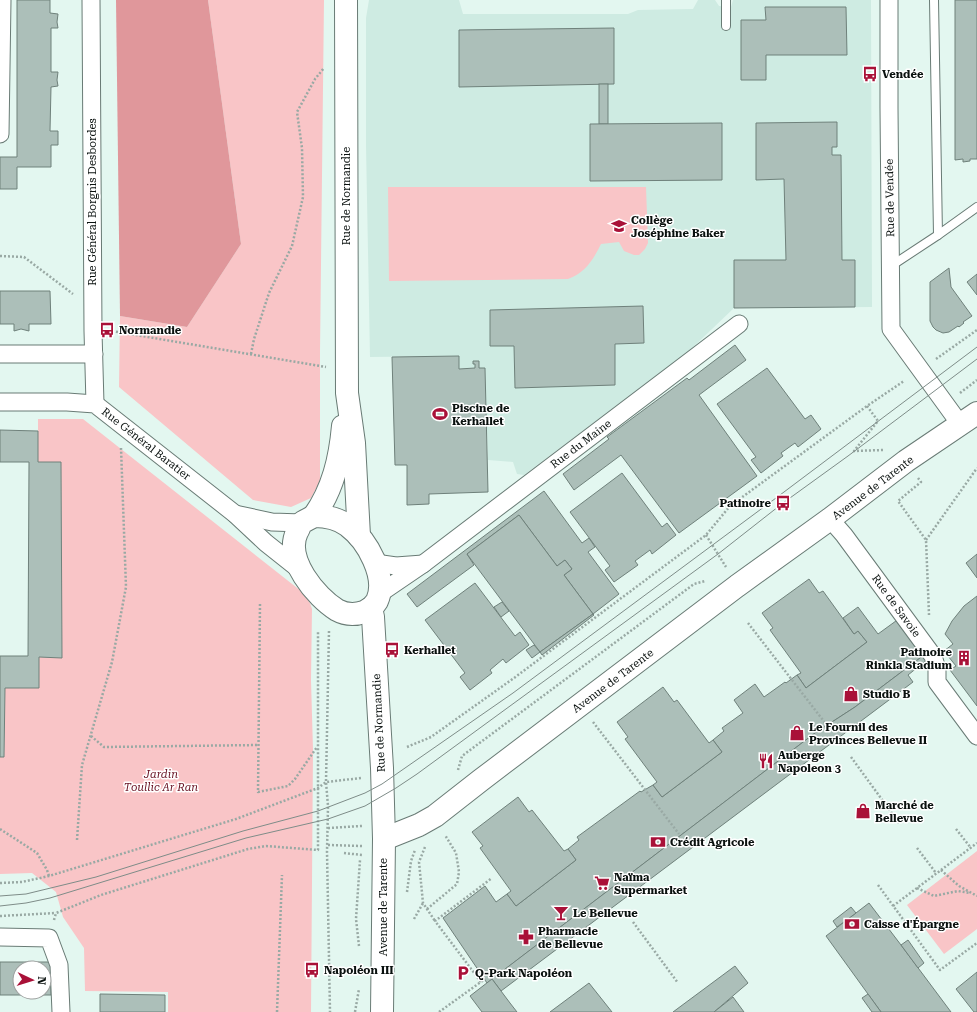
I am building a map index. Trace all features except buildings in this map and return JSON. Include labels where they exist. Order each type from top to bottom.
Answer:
[{"type":"street","points":[[0,134],[2,0]]},
{"type":"street","name":"Rue Général Borgnis Desbordes","points":[[91,0],[93,331],[95,404]]},
{"type":"street","name":"Rue de Normandie","points":[[346,0],[346,369],[347,393],[354,443],[359,536]]},
{"type":"street","name":"Rue de Vendée","points":[[889,0],[892,329],[926,376],[969,418]]},
{"type":"street","name":"Rue du Maine","points":[[375,601],[739,324]]},
{"type":"street","points":[[0,354],[94,354]]},
{"type":"street","name":"Rue de Normandie","points":[[308,520],[321,506],[329,490],[337,466],[342,444],[347,393]]},
{"type":"street","name":"Rue Général Baratier","points":[[0,402],[66,402],[95,404],[235,514],[266,543],[300,570]]},
{"type":"street","name":"Avenue de Tarente","points":[[382,1012],[379,842],[419,825],[435,816],[737,586],[830,520],[906,461],[969,418]]},
{"type":"street","name":"Rue Général Baratier","points":[[235,514],[272,522],[308,520]]},
{"type":"street","points":[[325,516],[338,520],[348,526],[359,536],[367,547],[379,574],[375,601],[366,611],[356,614],[348,614],[338,610],[326,601],[300,570],[294,553],[296,536],[308,520],[325,516]]},
{"type":"street","name":"Rue de Savoie","points":[[830,520],[844,535],[933,656],[937,669],[937,682],[977,736]]},
{"type":"street","points":[[375,563],[396,566],[423,564]]},
{"type":"street","name":"Rue de Normandie","points":[[375,601],[373,617],[382,760],[379,842]]},
{"type":"street","points":[[0,937],[49,938],[59,965],[61,1012]]},
{"type":"lane","points":[[726,0],[726,26]]},
{"type":"lane","points":[[934,0],[938,234]]},
{"type":"lane","points":[[891,266],[977,207]]},
{"type":"path","points":[[251,354],[254,339],[269,293],[292,246],[303,197],[302,148],[297,112],[314,79],[328,64],[346,52]]},
{"type":"path","points":[[0,256],[24,257],[72,292],[76,298]]},
{"type":"path","points":[[93,331],[107,330],[346,369]]},
{"type":"path","points":[[407,747],[431,737],[514,678],[706,535],[730,506],[867,406],[926,376],[977,330]]},
{"type":"path","points":[[77,840],[82,765],[112,662],[126,587],[121,445]]},
{"type":"path","points":[[926,540],[977,468]]},
{"type":"path","points":[[898,501],[926,540],[929,622]]},
{"type":"path","points":[[260,604],[258,792],[288,786],[295,779],[317,747]]},
{"type":"path","points":[[330,1012],[328,806],[326,782],[329,632],[338,610]]},
{"type":"path","points":[[748,623],[826,724]]},
{"type":"path","points":[[0,916],[56,913],[101,895],[248,849],[266,846],[318,850],[318,632]]},
{"type":"path","points":[[593,722],[679,834]]},
{"type":"path","points":[[91,736],[104,747],[258,746]]},
{"type":"path","points":[[851,758],[899,823]]},
{"type":"path","points":[[0,883],[22,882],[49,876],[236,819],[318,788],[326,782],[363,777]]},
{"type":"path","points":[[328,828],[379,842]]},
{"type":"path","points":[[0,829],[37,853],[49,876]]},
{"type":"path","points":[[956,829],[971,848]]},
{"type":"path","points":[[427,909],[457,884],[459,872],[456,853],[443,832]]},
{"type":"path","points":[[328,844],[379,842]]},
{"type":"path","points":[[344,853],[360,854],[379,842]]},
{"type":"path","points":[[426,843],[419,862],[423,903],[481,982]]},
{"type":"path","points":[[893,906],[977,843]]},
{"type":"path","points":[[918,848],[936,873]]},
{"type":"path","points":[[360,854],[356,920],[360,949]]},
{"type":"path","points":[[941,870],[958,886],[977,896]]},
{"type":"path","points":[[277,1012],[282,875]]},
{"type":"path","points":[[435,921],[492,878]]},
{"type":"path","points":[[878,885],[940,970],[977,942]]},
{"type":"path","points":[[917,888],[934,896],[958,891],[970,892]]},
{"type":"path","points":[[414,919],[423,903]]},
{"type":"path","points":[[49,938],[56,913]]},
{"type":"path","points":[[633,922],[678,983]]},
{"type":"path","points":[[439,1012],[485,979]]},
{"type":"path","points":[[355,1012],[359,985]]},
{"type":"shaded area","points":[[116,0],[208,0],[241,244],[187,327],[120,316]]},
{"type":"shaded area","name":"Collège Joséphine Baker","points":[[369,0],[459,0],[463,14],[628,14],[638,10],[693,9],[698,0],[715,0],[719,6],[731,7],[733,0],[871,0],[872,307],[734,308],[690,350],[524,475],[517,474],[513,462],[488,460],[485,368],[479,368],[473,361],[475,368],[459,369],[458,356],[370,357],[366,146],[366,18]]},
{"type":"green space","points":[[208,0],[324,0],[320,481],[311,498],[291,507],[253,500],[119,387],[120,316],[187,327],[241,244]]},
{"type":"green space","points":[[388,187],[646,187],[648,243],[639,255],[634,255],[624,251],[619,242],[601,244],[584,270],[568,279],[389,281]]},
{"type":"green space","name":"Jardin Toullic Ar Ran","points":[[38,419],[83,419],[301,591],[310,603],[312,609],[311,680],[313,750],[311,1012],[168,1012],[168,992],[85,991],[84,948],[63,917],[56,892],[32,873],[0,874],[0,757],[4,757],[5,688],[39,688],[39,657],[62,657],[61,462],[38,462]]},
{"type":"green space","points":[[977,851],[977,929],[944,954],[907,905]]},
{"type":"tram line","points":[[0,896],[26,894],[96,877],[243,831],[318,811],[365,793],[382,784],[513,693],[977,347]]},
{"type":"tram line","points":[[0,906],[50,898],[246,838],[328,819],[365,806],[417,774],[718,554],[783,503],[977,359]]},
{"type":"place","name":"Vendée","points":[[870,74]]},
{"type":"place","name":"Collège Joséphine Baker","points":[[619,226]]},
{"type":"place","name":"Normandie","points":[[107,330]]},
{"type":"place","name":"Piscine de Kerhallet","points":[[440,414]]},
{"type":"place","name":"Patinoire","points":[[783,503]]},
{"type":"place","name":"Kerhallet","points":[[392,650]]},
{"type":"place","name":"Patinoire Rinkla Stadium","points":[[964,658]]},
{"type":"place","name":"Studio B","points":[[851,694]]},
{"type":"place","name":"Le Fournil des Provinces Bellevue II","points":[[797,733]]},
{"type":"place","name":"Auberge Napoleon 3","points":[[766,761]]},
{"type":"place","name":"Marché de Bellevue","points":[[863,811]]},
{"type":"place","name":"Crédit Agricole","points":[[658,842]]},
{"type":"place","name":"Naïma Supermarket","points":[[602,883]]},
{"type":"place","name":"Le Bellevue","points":[[561,913]]},
{"type":"place","name":"Caisse d'Épargne","points":[[852,924]]},
{"type":"place","name":"Pharmacie de Bellevue","points":[[526,937]]},
{"type":"place","name":"Napoléon III","points":[[312,970]]},
{"type":"place","name":"Q-Park Napoléon","points":[[463,973]]}]
